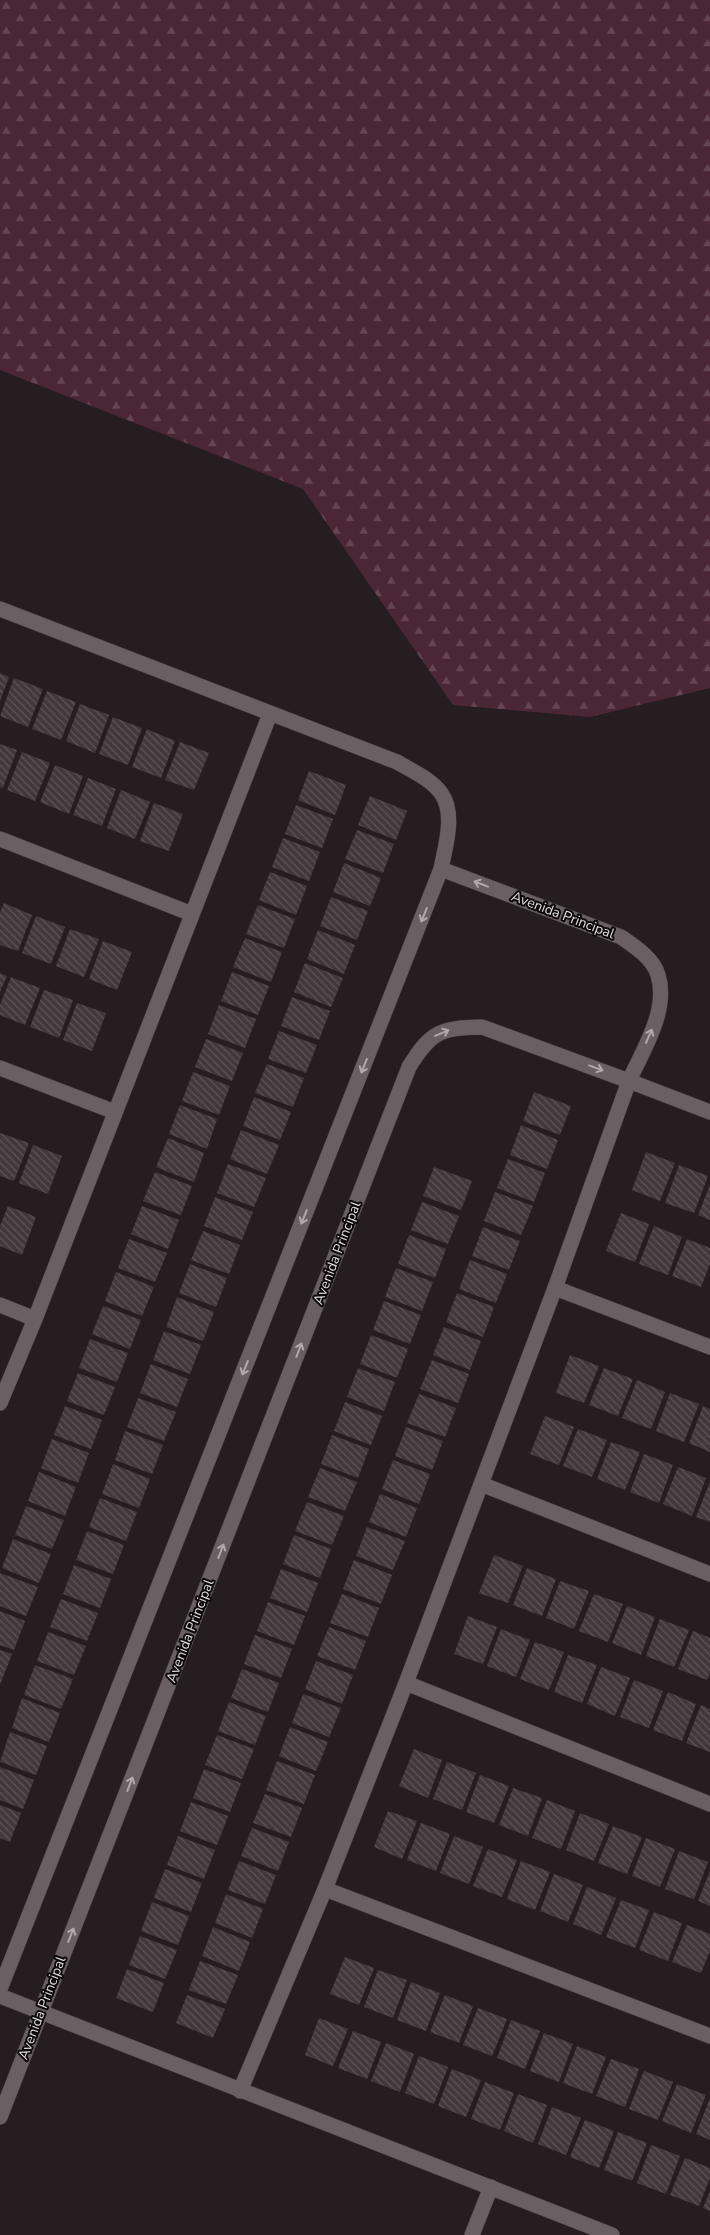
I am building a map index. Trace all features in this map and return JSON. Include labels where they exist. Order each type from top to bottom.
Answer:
[{"type":"street","points":[[0,609],[397,762],[429,781],[442,794],[447,808],[448,824],[442,870],[0,1989]]},
{"type":"street","points":[[0,1403],[35,1318],[270,714]]},
{"type":"street","points":[[0,839],[192,914]]},
{"type":"street","name":"Avenida Principal","points":[[0,2118],[409,1067],[418,1052],[437,1033],[456,1028],[482,1028],[630,1080],[654,1024],[661,995],[658,973],[643,952],[621,937],[442,870]]},
{"type":"street","points":[[0,1068],[115,1112]]},
{"type":"street","points":[[240,2090],[326,1889],[406,1684],[630,1080],[710,1112]]},
{"type":"street","points":[[554,1288],[710,1347]]},
{"type":"street","points":[[0,1305],[35,1318]]},
{"type":"street","points":[[481,1484],[710,1574]]},
{"type":"street","points":[[406,1684],[710,1804]]},
{"type":"street","points":[[326,1889],[710,2036]]},
{"type":"street","points":[[0,1996],[491,2186],[612,2235]]},
{"type":"street","points":[[472,2235],[491,2186]]},
{"type":"green space","points":[[0,0],[710,0],[710,688],[590,717],[453,705],[303,489],[0,370]]},
{"type":"building","points":[[0,673],[9,677],[0,701]]},
{"type":"building","points":[[14,678],[43,689],[28,727],[0,716]]},
{"type":"building","points":[[47,691],[76,702],[61,740],[32,729]]},
{"type":"building","points":[[80,704],[109,715],[95,753],[66,741]]},
{"type":"building","points":[[113,717],[142,728],[128,765],[99,754]]},
{"type":"building","points":[[147,729],[175,741],[161,778],[132,767]]},
{"type":"building","points":[[180,742],[209,753],[194,790],[165,780]]},
{"type":"building","points":[[0,744],[17,750],[3,788],[0,787]]},
{"type":"building","points":[[22,752],[50,763],[35,801],[7,790]]},
{"type":"building","points":[[55,765],[83,776],[69,814],[40,802]]},
{"type":"building","points":[[309,771],[346,785],[335,815],[298,800]]},
{"type":"building","points":[[88,778],[116,789],[102,826],[73,815]]},
{"type":"building","points":[[121,790],[150,802],[135,839],[107,828]]},
{"type":"building","points":[[370,796],[407,811],[396,840],[358,825]]},
{"type":"building","points":[[154,803],[183,814],[169,851],[140,841]]},
{"type":"building","points":[[296,805],[333,819],[322,848],[285,834]]},
{"type":"building","points":[[357,830],[394,844],[383,873],[345,859]]},
{"type":"building","points":[[283,838],[320,852],[309,881],[272,867]]},
{"type":"building","points":[[344,863],[381,878],[370,906],[333,892]]},
{"type":"building","points":[[270,872],[307,886],[296,915],[259,900]]},
{"type":"building","points":[[331,897],[368,911],[357,940],[320,926]]},
{"type":"building","points":[[4,903],[32,915],[18,951],[0,945],[0,912]]},
{"type":"building","points":[[258,905],[295,919],[284,948],[246,934]]},
{"type":"building","points":[[36,916],[65,927],[51,964],[22,953]]},
{"type":"building","points":[[70,929],[99,939],[84,977],[56,966]]},
{"type":"building","points":[[318,930],[355,945],[344,974],[307,959]]},
{"type":"building","points":[[245,938],[282,952],[271,982],[233,967]]},
{"type":"building","points":[[103,941],[132,952],[117,990],[89,979]]},
{"type":"building","points":[[305,963],[343,978],[331,1007],[294,992]]},
{"type":"building","points":[[232,972],[269,986],[258,1015],[221,1001]]},
{"type":"building","points":[[0,973],[7,976],[0,992]]},
{"type":"building","points":[[11,977],[40,988],[25,1025],[0,1015],[0,1005]]},
{"type":"building","points":[[44,990],[73,1000],[59,1038],[30,1027]]},
{"type":"building","points":[[292,997],[330,1011],[319,1040],[281,1026]]},
{"type":"building","points":[[77,1003],[106,1013],[92,1051],[63,1040]]},
{"type":"building","points":[[219,1005],[256,1019],[245,1048],[208,1034]]},
{"type":"building","points":[[279,1031],[317,1045],[306,1073],[268,1059]]},
{"type":"building","points":[[206,1039],[243,1053],[232,1081],[195,1067]]},
{"type":"building","points":[[267,1064],[304,1078],[293,1107],[255,1093]]},
{"type":"building","points":[[193,1072],[230,1086],[219,1115],[182,1101]]},
{"type":"building","points":[[534,1092],[571,1106],[560,1135],[523,1121]]},
{"type":"building","points":[[254,1097],[291,1112],[280,1140],[243,1126]]},
{"type":"building","points":[[180,1105],[217,1119],[207,1149],[169,1134]]},
{"type":"building","points":[[521,1125],[558,1140],[547,1169],[510,1155]]},
{"type":"building","points":[[241,1130],[279,1145],[267,1174],[230,1159]]},
{"type":"building","points":[[0,1133],[29,1143],[14,1181],[0,1176]]},
{"type":"building","points":[[168,1138],[204,1153],[194,1182],[156,1167]]},
{"type":"building","points":[[33,1145],[62,1156],[48,1194],[19,1183]]},
{"type":"building","points":[[646,1152],[675,1163],[660,1201],[632,1190]]},
{"type":"building","points":[[508,1159],[545,1173],[534,1202],[497,1188]]},
{"type":"building","points":[[228,1164],[266,1178],[254,1207],[217,1193]]},
{"type":"building","points":[[679,1165],[708,1176],[694,1213],[665,1203]]},
{"type":"building","points":[[434,1167],[472,1181],[461,1210],[423,1196]]},
{"type":"building","points":[[155,1172],[192,1186],[181,1215],[143,1201]]},
{"type":"building","points":[[710,1185],[710,1220],[698,1215]]},
{"type":"building","points":[[495,1192],[533,1206],[521,1235],[484,1221]]},
{"type":"building","points":[[215,1197],[253,1212],[242,1240],[204,1226]]},
{"type":"building","points":[[422,1202],[459,1216],[448,1244],[411,1230]]},
{"type":"building","points":[[8,1206],[36,1217],[22,1255],[0,1246],[0,1226]]},
{"type":"building","points":[[142,1206],[179,1220],[168,1249],[131,1234]]},
{"type":"building","points":[[621,1213],[649,1224],[635,1262],[606,1251]]},
{"type":"building","points":[[654,1226],[682,1237],[668,1275],[639,1264]]},
{"type":"building","points":[[483,1227],[520,1241],[509,1270],[472,1256]]},
{"type":"building","points":[[203,1231],[240,1245],[229,1274],[191,1260]]},
{"type":"building","points":[[409,1235],[446,1249],[435,1278],[398,1264]]},
{"type":"building","points":[[129,1239],[167,1253],[155,1282],[118,1268]]},
{"type":"building","points":[[687,1239],[710,1248],[710,1264],[701,1287],[672,1276]]},
{"type":"building","points":[[470,1260],[507,1274],[496,1303],[459,1289]]},
{"type":"building","points":[[190,1264],[227,1278],[216,1307],[179,1293]]},
{"type":"building","points":[[396,1268],[433,1282],[422,1311],[385,1297]]},
{"type":"building","points":[[116,1272],[154,1287],[142,1316],[105,1301]]},
{"type":"building","points":[[457,1293],[494,1307],[483,1337],[446,1322]]},
{"type":"building","points":[[177,1297],[214,1312],[203,1341],[166,1327]]},
{"type":"building","points":[[384,1301],[421,1315],[410,1344],[373,1330]]},
{"type":"building","points":[[103,1306],[141,1320],[130,1349],[92,1334]]},
{"type":"building","points":[[444,1327],[481,1341],[470,1370],[433,1355]]},
{"type":"building","points":[[164,1331],[201,1345],[190,1374],[153,1360]]},
{"type":"building","points":[[371,1335],[408,1349],[397,1378],[360,1364]]},
{"type":"building","points":[[90,1339],[128,1353],[117,1382],[79,1368]]},
{"type":"building","points":[[570,1355],[599,1366],[584,1403],[556,1393]]},
{"type":"building","points":[[432,1360],[469,1374],[458,1403],[420,1389]]},
{"type":"building","points":[[151,1364],[188,1379],[177,1407],[140,1393]]},
{"type":"building","points":[[358,1368],[395,1382],[384,1411],[347,1397]]},
{"type":"building","points":[[604,1368],[633,1379],[618,1416],[589,1405]]},
{"type":"building","points":[[78,1373],[115,1387],[104,1415],[67,1401]]},
{"type":"building","points":[[637,1380],[665,1392],[651,1429],[622,1418]]},
{"type":"building","points":[[670,1393],[699,1404],[684,1442],[656,1431]]},
{"type":"building","points":[[419,1394],[456,1408],[445,1437],[407,1423]]},
{"type":"building","points":[[138,1398],[176,1412],[164,1441],[127,1427]]},
{"type":"building","points":[[345,1402],[382,1416],[371,1445],[334,1431]]},
{"type":"building","points":[[65,1406],[102,1420],[91,1449],[54,1435]]},
{"type":"building","points":[[703,1406],[710,1409],[710,1452],[689,1443]]},
{"type":"building","points":[[545,1416],[574,1427],[559,1465],[530,1454]]},
{"type":"building","points":[[406,1427],[443,1441],[432,1470],[395,1456]]},
{"type":"building","points":[[578,1429],[607,1440],[592,1477],[563,1466]]},
{"type":"building","points":[[125,1431],[163,1445],[152,1474],[115,1460]]},
{"type":"building","points":[[332,1435],[369,1449],[358,1478],[321,1464]]},
{"type":"building","points":[[52,1439],[89,1453],[78,1483],[41,1468]]},
{"type":"building","points":[[611,1442],[640,1452],[625,1490],[597,1479]]},
{"type":"building","points":[[644,1454],[673,1465],[659,1503],[630,1492]]},
{"type":"building","points":[[393,1460],[430,1474],[419,1504],[382,1489]]},
{"type":"building","points":[[113,1464],[150,1479],[139,1508],[102,1494]]},
{"type":"building","points":[[678,1467],[706,1478],[692,1516],[663,1504]]},
{"type":"building","points":[[320,1468],[357,1482],[345,1511],[308,1497]]},
{"type":"building","points":[[39,1472],[76,1487],[65,1516],[28,1501]]},
{"type":"building","points":[[710,1482],[710,1522],[696,1517]]},
{"type":"building","points":[[380,1494],[417,1508],[406,1537],[369,1522]]},
{"type":"building","points":[[100,1498],[137,1512],[126,1541],[89,1527]]},
{"type":"building","points":[[307,1502],[344,1516],[332,1545],[295,1531]]},
{"type":"building","points":[[26,1506],[64,1520],[52,1549],[15,1535]]},
{"type":"building","points":[[367,1527],[405,1541],[393,1570],[356,1556]]},
{"type":"building","points":[[87,1531],[124,1545],[113,1574],[76,1560]]},
{"type":"building","points":[[294,1535],[331,1549],[320,1578],[283,1564]]},
{"type":"building","points":[[13,1539],[51,1554],[39,1583],[2,1568]]},
{"type":"building","points":[[494,1555],[523,1566],[508,1603],[479,1593]]},
{"type":"building","points":[[354,1560],[392,1575],[381,1604],[343,1589]]},
{"type":"building","points":[[74,1565],[111,1579],[100,1608],[63,1594]]},
{"type":"building","points":[[527,1568],[556,1579],[542,1616],[513,1605]]},
{"type":"building","points":[[281,1569],[318,1583],[307,1612],[270,1598]]},
{"type":"building","points":[[0,1573],[38,1587],[26,1616],[0,1606]]},
{"type":"building","points":[[560,1581],[589,1591],[574,1629],[546,1618]]},
{"type":"building","points":[[342,1594],[379,1608],[368,1637],[330,1623]]},
{"type":"building","points":[[594,1594],[623,1604],[608,1642],[579,1631]]},
{"type":"building","points":[[61,1599],[98,1613],[87,1641],[50,1627]]},
{"type":"building","points":[[268,1602],[305,1616],[294,1645],[257,1631]]},
{"type":"building","points":[[627,1606],[655,1617],[641,1655],[612,1643]]},
{"type":"building","points":[[0,1611],[25,1621],[14,1650],[0,1645]]},
{"type":"building","points":[[468,1616],[497,1627],[483,1664],[454,1654]]},
{"type":"building","points":[[660,1619],[689,1630],[674,1667],[646,1656]]},
{"type":"building","points":[[329,1627],[366,1641],[355,1670],[317,1656]]},
{"type":"building","points":[[501,1629],[530,1640],[516,1677],[487,1666]]},
{"type":"building","points":[[693,1631],[710,1638],[710,1673],[707,1680],[678,1669]]},
{"type":"building","points":[[48,1632],[86,1646],[74,1675],[37,1661]]},
{"type":"building","points":[[255,1635],[292,1649],[281,1678],[244,1664]]},
{"type":"building","points":[[535,1642],[564,1652],[549,1690],[520,1679]]},
{"type":"building","points":[[0,1650],[12,1654],[0,1685]]},
{"type":"building","points":[[568,1655],[597,1665],[582,1703],[554,1692]]},
{"type":"building","points":[[316,1661],[353,1675],[342,1704],[305,1689]]},
{"type":"building","points":[[35,1665],[73,1679],[61,1709],[24,1695]]},
{"type":"building","points":[[601,1667],[630,1678],[615,1716],[587,1704]]},
{"type":"building","points":[[242,1669],[279,1683],[268,1712],[231,1698]]},
{"type":"building","points":[[634,1680],[663,1691],[649,1728],[620,1717]]},
{"type":"building","points":[[668,1692],[696,1704],[682,1741],[653,1730]]},
{"type":"building","points":[[303,1694],[341,1708],[329,1737],[292,1723]]},
{"type":"building","points":[[22,1698],[60,1713],[49,1742],[12,1728]]},
{"type":"building","points":[[229,1702],[266,1716],[255,1745],[218,1731]]},
{"type":"building","points":[[701,1705],[710,1709],[710,1752],[686,1743]]},
{"type":"building","points":[[290,1727],[328,1742],[316,1771],[279,1756]]},
{"type":"building","points":[[10,1732],[47,1746],[36,1775],[0,1762]]},
{"type":"building","points":[[217,1735],[254,1749],[242,1779],[205,1765]]},
{"type":"building","points":[[414,1749],[442,1760],[428,1798],[399,1786]]},
{"type":"building","points":[[277,1761],[315,1775],[304,1804],[266,1790]]},
{"type":"building","points":[[447,1762],[476,1773],[462,1810],[433,1799]]},
{"type":"building","points":[[0,1767],[34,1780],[23,1809],[0,1800]]},
{"type":"building","points":[[204,1769],[241,1783],[230,1812],[193,1798]]},
{"type":"building","points":[[480,1775],[509,1786],[494,1823],[466,1812]]},
{"type":"building","points":[[513,1788],[542,1798],[528,1836],[499,1825]]},
{"type":"building","points":[[265,1794],[302,1808],[291,1837],[253,1823]]},
{"type":"building","points":[[547,1800],[575,1811],[561,1849],[532,1838]]},
{"type":"building","points":[[191,1802],[228,1816],[217,1845],[180,1831]]},
{"type":"building","points":[[0,1805],[21,1813],[10,1842],[0,1838]]},
{"type":"building","points":[[388,1811],[417,1821],[402,1859],[374,1847]]},
{"type":"building","points":[[580,1813],[609,1824],[594,1861],[566,1850]]},
{"type":"building","points":[[421,1823],[450,1834],[436,1871],[407,1860]]},
{"type":"building","points":[[613,1826],[642,1837],[627,1874],[598,1863]]},
{"type":"building","points":[[252,1828],[289,1842],[278,1871],[241,1856]]},
{"type":"building","points":[[178,1836],[215,1850],[204,1879],[167,1865]]},
{"type":"building","points":[[454,1836],[483,1847],[469,1884],[440,1873]]},
{"type":"building","points":[[646,1838],[675,1849],[660,1887],[632,1876]]},
{"type":"building","points":[[488,1849],[517,1860],[502,1897],[473,1886]]},
{"type":"building","points":[[679,1851],[708,1862],[694,1899],[665,1889]]},
{"type":"building","points":[[239,1861],[276,1875],[265,1904],[228,1890]]},
{"type":"building","points":[[521,1861],[550,1872],[535,1910],[507,1899]]},
{"type":"building","points":[[165,1869],[202,1883],[191,1912],[154,1898]]},
{"type":"building","points":[[710,1871],[710,1906],[698,1901]]},
{"type":"building","points":[[554,1874],[583,1885],[568,1922],[540,1911]]},
{"type":"building","points":[[587,1887],[616,1898],[601,1935],[573,1924]]},
{"type":"building","points":[[226,1894],[263,1909],[252,1938],[215,1923]]},
{"type":"building","points":[[621,1900],[649,1910],[635,1948],[606,1937]]},
{"type":"building","points":[[152,1902],[189,1916],[178,1945],[141,1931]]},
{"type":"building","points":[[654,1912],[682,1923],[668,1961],[639,1950]]},
{"type":"building","points":[[687,1925],[710,1934],[710,1951],[701,1973],[672,1962]]},
{"type":"building","points":[[213,1927],[250,1942],[239,1971],[202,1956]]},
{"type":"building","points":[[140,1936],[177,1950],[165,1979],[129,1965]]},
{"type":"building","points":[[345,1957],[374,1968],[359,2005],[330,1994]]},
{"type":"building","points":[[200,1961],[238,1975],[226,2004],[189,1990]]},
{"type":"building","points":[[127,1969],[164,1983],[153,2012],[116,1998]]},
{"type":"building","points":[[378,1970],[407,1980],[393,2018],[364,2007]]},
{"type":"building","points":[[411,1982],[440,1993],[426,2031],[397,2020]]},
{"type":"building","points":[[187,1995],[225,2009],[213,2038],[176,2023]]},
{"type":"building","points":[[445,1995],[473,2006],[459,2043],[430,2032]]},
{"type":"building","points":[[478,2008],[507,2019],[492,2056],[463,2045]]},
{"type":"building","points":[[319,2018],[348,2029],[333,2066],[305,2055]]},
{"type":"building","points":[[511,2020],[540,2031],[525,2069],[497,2058]]},
{"type":"building","points":[[353,2031],[381,2042],[367,2079],[338,2068]]},
{"type":"building","points":[[544,2033],[573,2044],[559,2082],[530,2071]]},
{"type":"building","points":[[386,2043],[414,2054],[400,2092],[371,2081]]},
{"type":"building","points":[[577,2046],[606,2057],[592,2094],[563,2083]]},
{"type":"building","points":[[419,2056],[448,2067],[434,2104],[405,2093]]},
{"type":"building","points":[[611,2059],[639,2069],[625,2107],[596,2096]]},
{"type":"building","points":[[452,2069],[481,2080],[466,2117],[438,2106]]},
{"type":"building","points":[[644,2071],[673,2082],[658,2120],[629,2109]]},
{"type":"building","points":[[485,2082],[514,2093],[500,2130],[471,2119]]},
{"type":"building","points":[[677,2084],[706,2095],[691,2133],[662,2121]]},
{"type":"building","points":[[518,2094],[547,2105],[533,2143],[504,2131]]},
{"type":"building","points":[[710,2098],[710,2140],[696,2134]]},
{"type":"building","points":[[552,2107],[581,2118],[566,2155],[538,2144]]},
{"type":"building","points":[[585,2120],[614,2131],[599,2168],[570,2157]]},
{"type":"building","points":[[618,2132],[647,2143],[632,2181],[604,2170]]},
{"type":"building","points":[[651,2145],[680,2156],[666,2194],[637,2183]]},
{"type":"building","points":[[685,2158],[710,2168],[710,2178],[699,2206],[670,2195]]},
{"type":"building","points":[[710,2191],[710,2211],[703,2208]]}]
